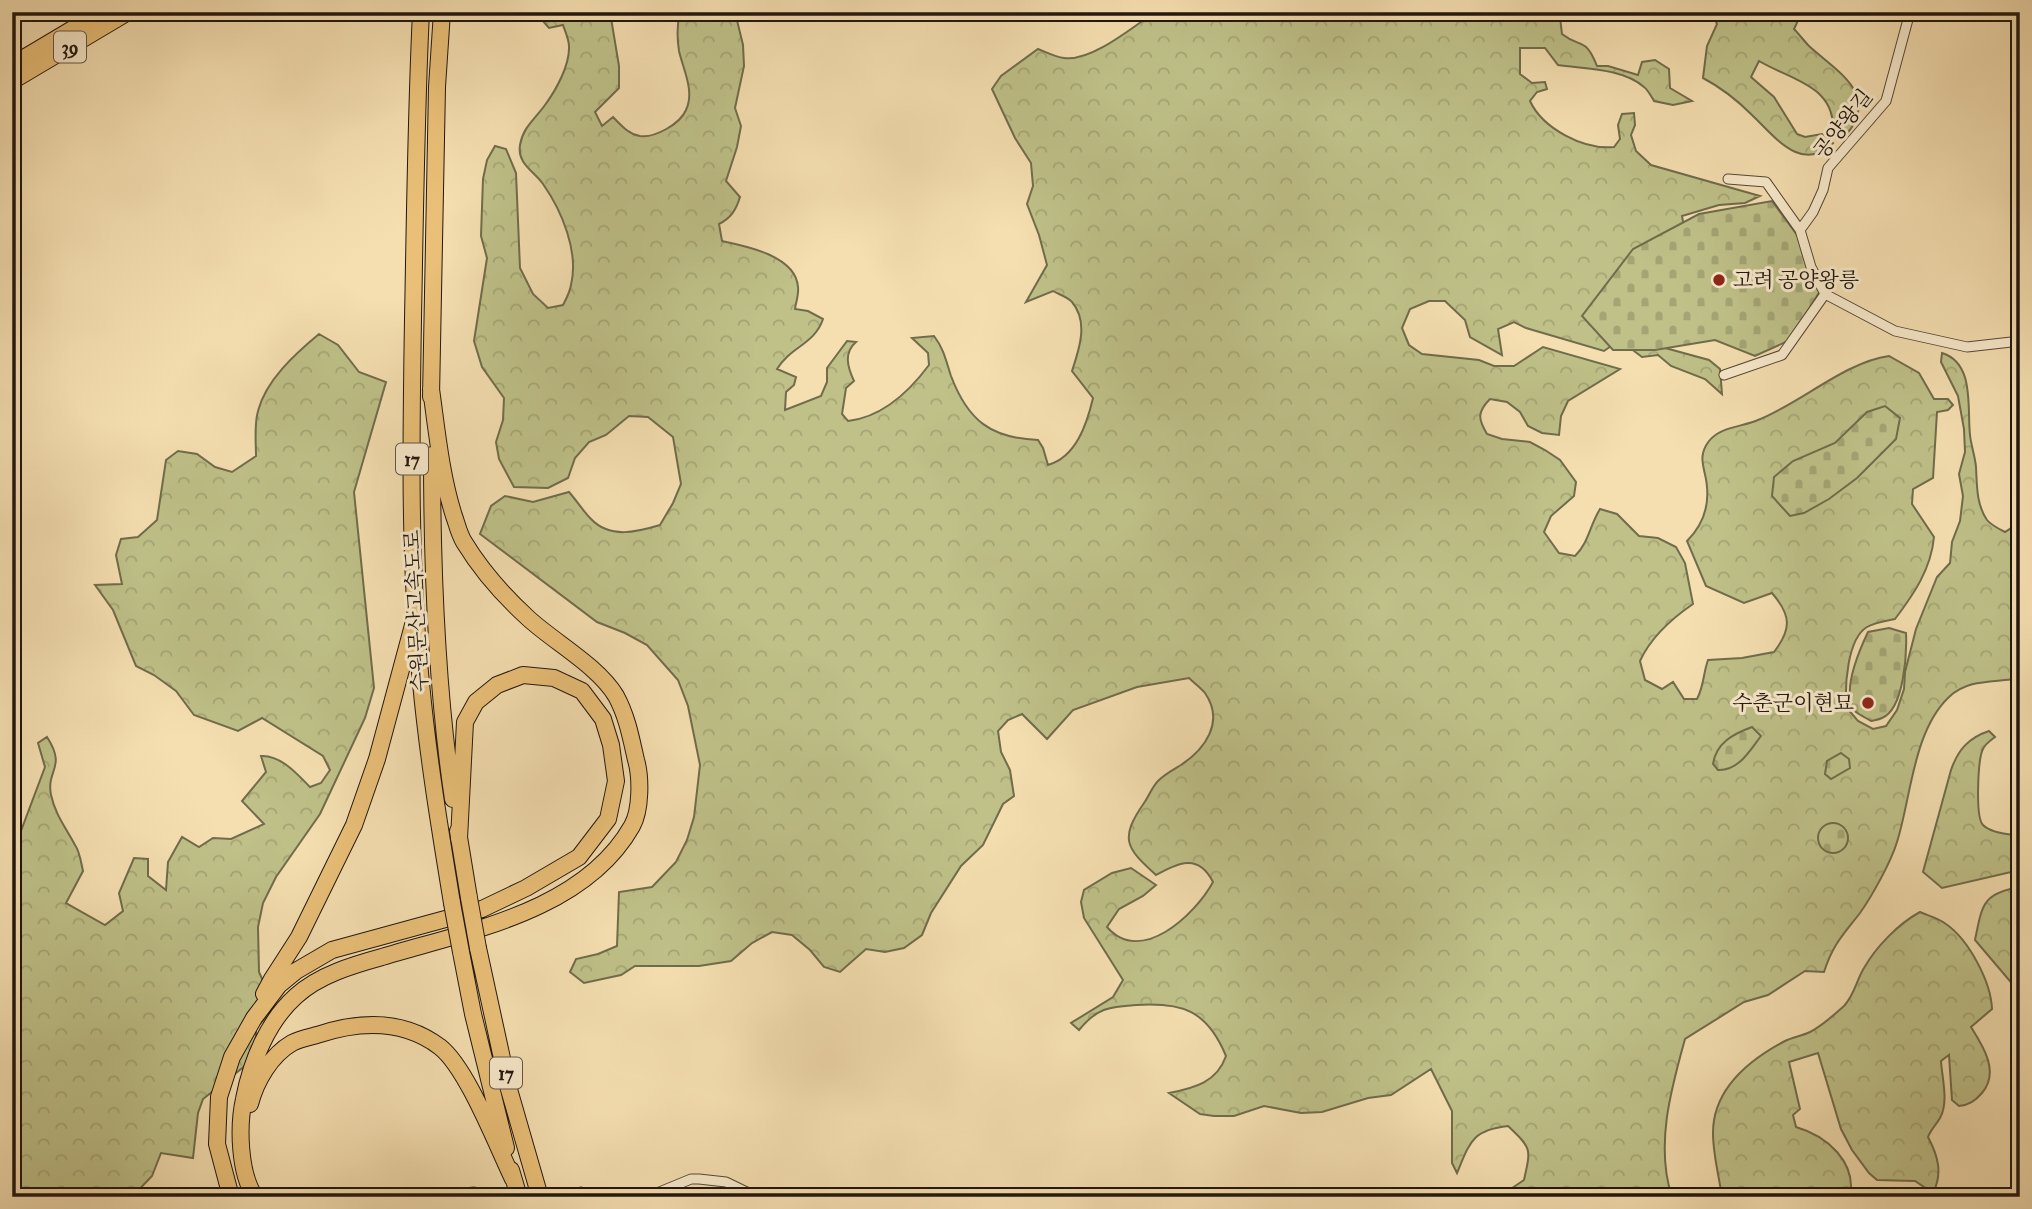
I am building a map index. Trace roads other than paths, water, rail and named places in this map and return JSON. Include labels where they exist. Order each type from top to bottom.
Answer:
[{"type":"highway","name":"39","points":[[12,65],[101,12]]},
{"type":"highway","name":"39","points":[[12,81],[128,12]]},
{"type":"highway","name":"수원문산고속도로","points":[[421,12],[412,377],[412,478],[421,682],[433,788],[472,1014],[519,1197]]},
{"type":"highway","name":"수원문산고속도로","points":[[442,12],[437,87],[431,389],[432,523],[444,738],[478,948],[508,1086],[540,1197]]},
{"type":"highway","points":[[255,1197],[242,1154],[240,1118],[248,1079],[268,1031],[296,995],[319,979],[362,963],[486,928],[526,911],[578,884],[612,856],[634,822],[641,777],[628,723],[615,695],[583,661],[528,619],[484,572],[461,538],[444,485],[431,389]]},
{"type":"highway","points":[[231,1197],[217,1144],[219,1097],[232,1057],[272,979],[299,937],[354,825],[377,759],[416,612]]},
{"type":"highway","points":[[254,1018],[279,985],[296,971],[332,950],[482,909],[579,857],[608,819],[615,781],[611,745],[603,719],[582,691],[554,678],[523,675],[498,684],[476,702],[464,722],[460,839]]},
{"type":"highway","points":[[241,1137],[253,1092],[272,1059],[292,1043],[342,1026],[371,1024],[398,1027],[421,1035],[442,1048],[464,1076],[513,1179]]},
{"type":"street","name":"공양왕길","points":[[1800,230],[1813,212],[1823,190],[1828,168],[1886,101],[1910,12]]},
{"type":"street","points":[[1728,179],[1766,182],[1800,230],[1811,267],[1825,294],[1895,331],[1967,347],[2020,341]]},
{"type":"street","points":[[1724,375],[1782,355],[1825,294]]},
{"type":"street","points":[[633,1197],[657,1193],[691,1179],[723,1181],[757,1197]]},
{"type":"street","points":[[427,1197],[474,1192]]},
{"type":"street","points":[[581,1192],[591,1197]]},
{"type":"tunnel","points":[[474,1192],[581,1192]]},
{"type":"place","name":"고려 공양왕릉","points":[[1719,280]]},
{"type":"place","name":"수춘군이현묘","points":[[1868,703]]}]
